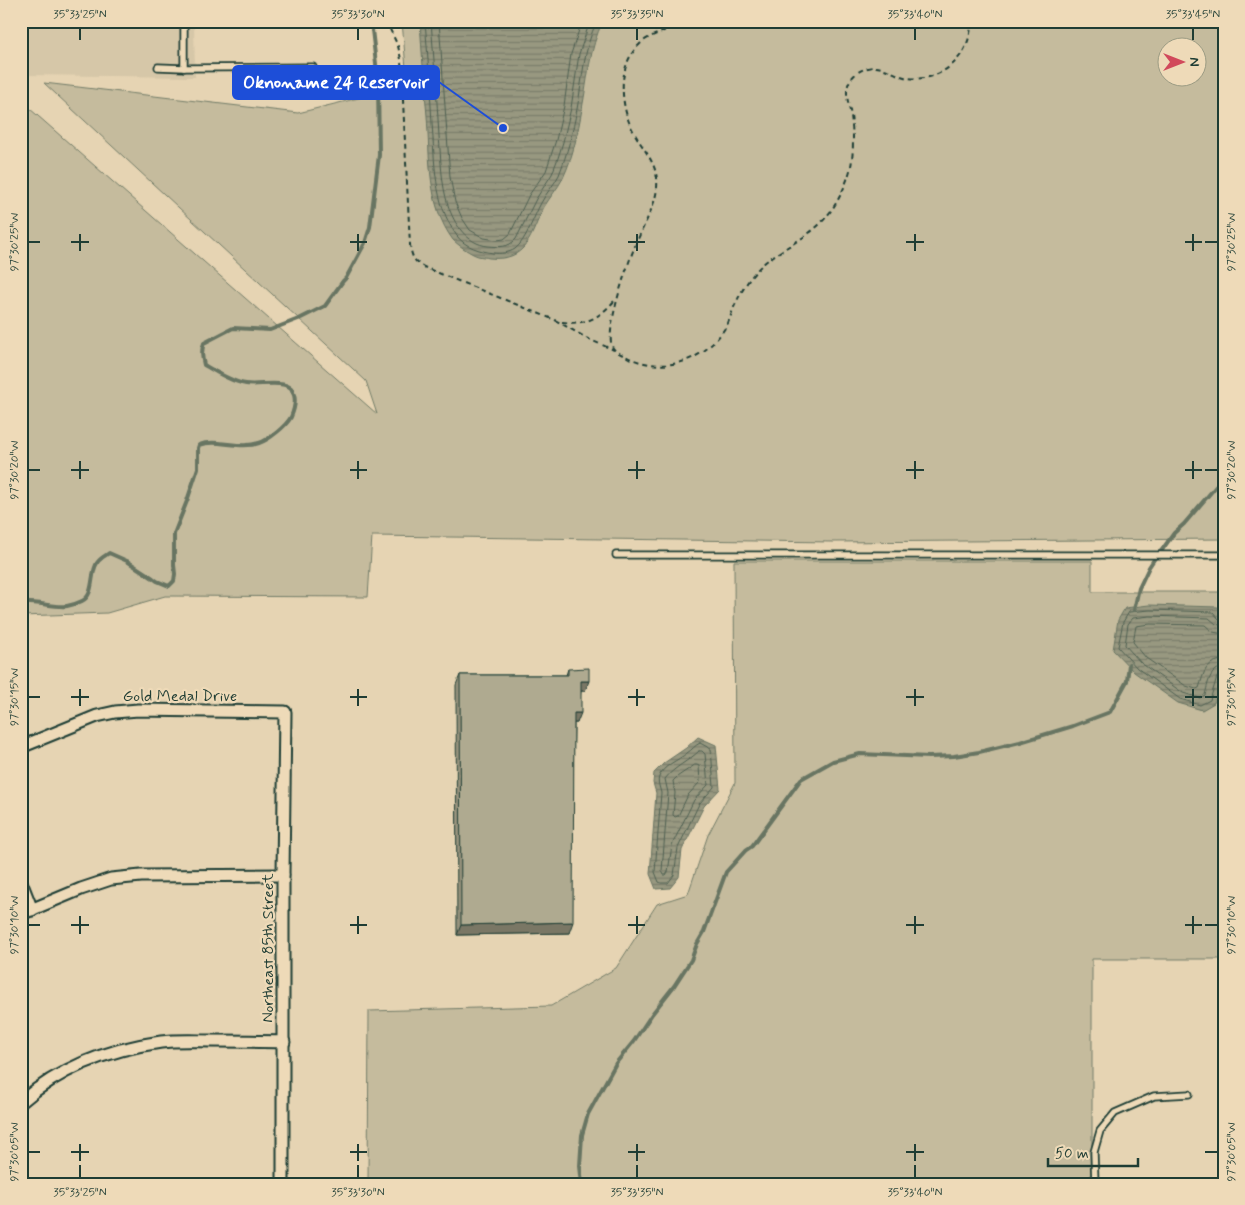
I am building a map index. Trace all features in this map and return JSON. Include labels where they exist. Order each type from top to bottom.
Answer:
[{"type":"street","name":"Gold Medal Drive","points":[[21,747],[97,716],[115,712],[138,710],[285,712]]},
{"type":"street","name":"Northeast 85th Street","points":[[283,1184],[285,712]]},
{"type":"street","points":[[21,914],[81,889],[111,879],[141,876],[284,875]]},
{"type":"street","points":[[21,882],[32,910]]},
{"type":"street","points":[[21,1102],[60,1074],[111,1053],[139,1046],[161,1042],[188,1041],[284,1042]]},
{"type":"lane","points":[[184,21],[184,68]]},
{"type":"lane","points":[[158,67],[313,67]]},
{"type":"lane","points":[[616,555],[1224,555]]},
{"type":"lane","points":[[1095,1184],[1094,1152],[1100,1130],[1115,1113],[1154,1096],[1189,1094]]},
{"type":"path","points":[[386,21],[398,46],[401,60],[410,245],[414,260],[426,268],[559,322],[636,361],[665,365],[680,363],[692,358],[713,344],[728,322],[741,291],[753,274],[774,254],[811,232],[824,220],[837,202],[852,160],[853,134],[847,92],[851,79],[866,68],[874,67],[909,78],[920,78],[940,73],[958,60],[964,50],[969,38],[971,21]]},
{"type":"path","points":[[614,350],[611,344],[611,337],[618,297],[634,246],[654,204],[657,193],[654,164],[634,133],[626,112],[623,93],[624,73],[627,61],[639,44],[646,38],[671,28],[680,21]]},
{"type":"path","points":[[559,322],[574,324],[593,319],[608,308],[618,297]]},
{"type":"shaded area","points":[[21,21],[194,21],[195,77],[21,75]]},
{"type":"shaded area","points":[[402,21],[1224,21],[1224,539],[833,542],[372,536],[368,597],[165,596],[107,613],[21,616],[21,101],[377,414],[366,381],[44,83],[298,113],[367,96],[408,92]]},
{"type":"shaded area","points":[[734,561],[1092,561],[1092,592],[1224,592],[1224,959],[1092,959],[1092,1184],[368,1184],[369,1011],[551,1006],[616,968],[657,904],[688,894],[708,835],[735,783]]},
{"type":"water","points":[[420,21],[603,21],[592,53],[577,135],[567,170],[544,207],[526,245],[512,256],[489,258],[478,256],[461,247],[453,240],[438,212],[431,180]]},
{"type":"water","points":[[1149,605],[1218,607],[1224,619],[1224,671],[1214,703],[1202,710],[1178,703],[1134,672],[1113,650],[1118,620],[1125,608]]},
{"type":"water","points":[[698,737],[716,745],[720,789],[704,806],[682,850],[679,877],[670,888],[656,889],[650,874],[656,793],[653,783],[654,773]]},
{"type":"building","points":[[589,668],[589,681],[581,681],[581,713],[574,713],[573,922],[461,925],[460,675],[568,675],[568,669]]},
{"type":"waterway","points":[[21,603],[62,606],[82,601],[91,589],[97,563],[109,553],[127,561],[157,581],[169,586],[174,581],[175,574],[174,534],[198,468],[199,445],[206,443],[244,445],[259,443],[277,432],[291,417],[295,400],[291,388],[282,384],[246,384],[230,379],[204,365],[202,349],[204,343],[233,328],[270,330],[325,306],[346,278],[365,243],[370,227],[379,155],[378,81],[371,21]]},
{"type":"waterway","points":[[1134,610],[1139,588],[1157,555],[1224,477]]},
{"type":"waterway","points":[[582,1184],[580,1166],[582,1135],[588,1114],[616,1063],[634,1041],[691,960],[704,932],[726,872],[752,846],[801,779],[833,761],[860,754],[929,757],[954,756],[1020,742],[1073,726],[1110,712],[1127,681],[1129,664]]},
{"type":"place","name":"Oknoname 24 Reservoir","points":[[503,128]]}]
